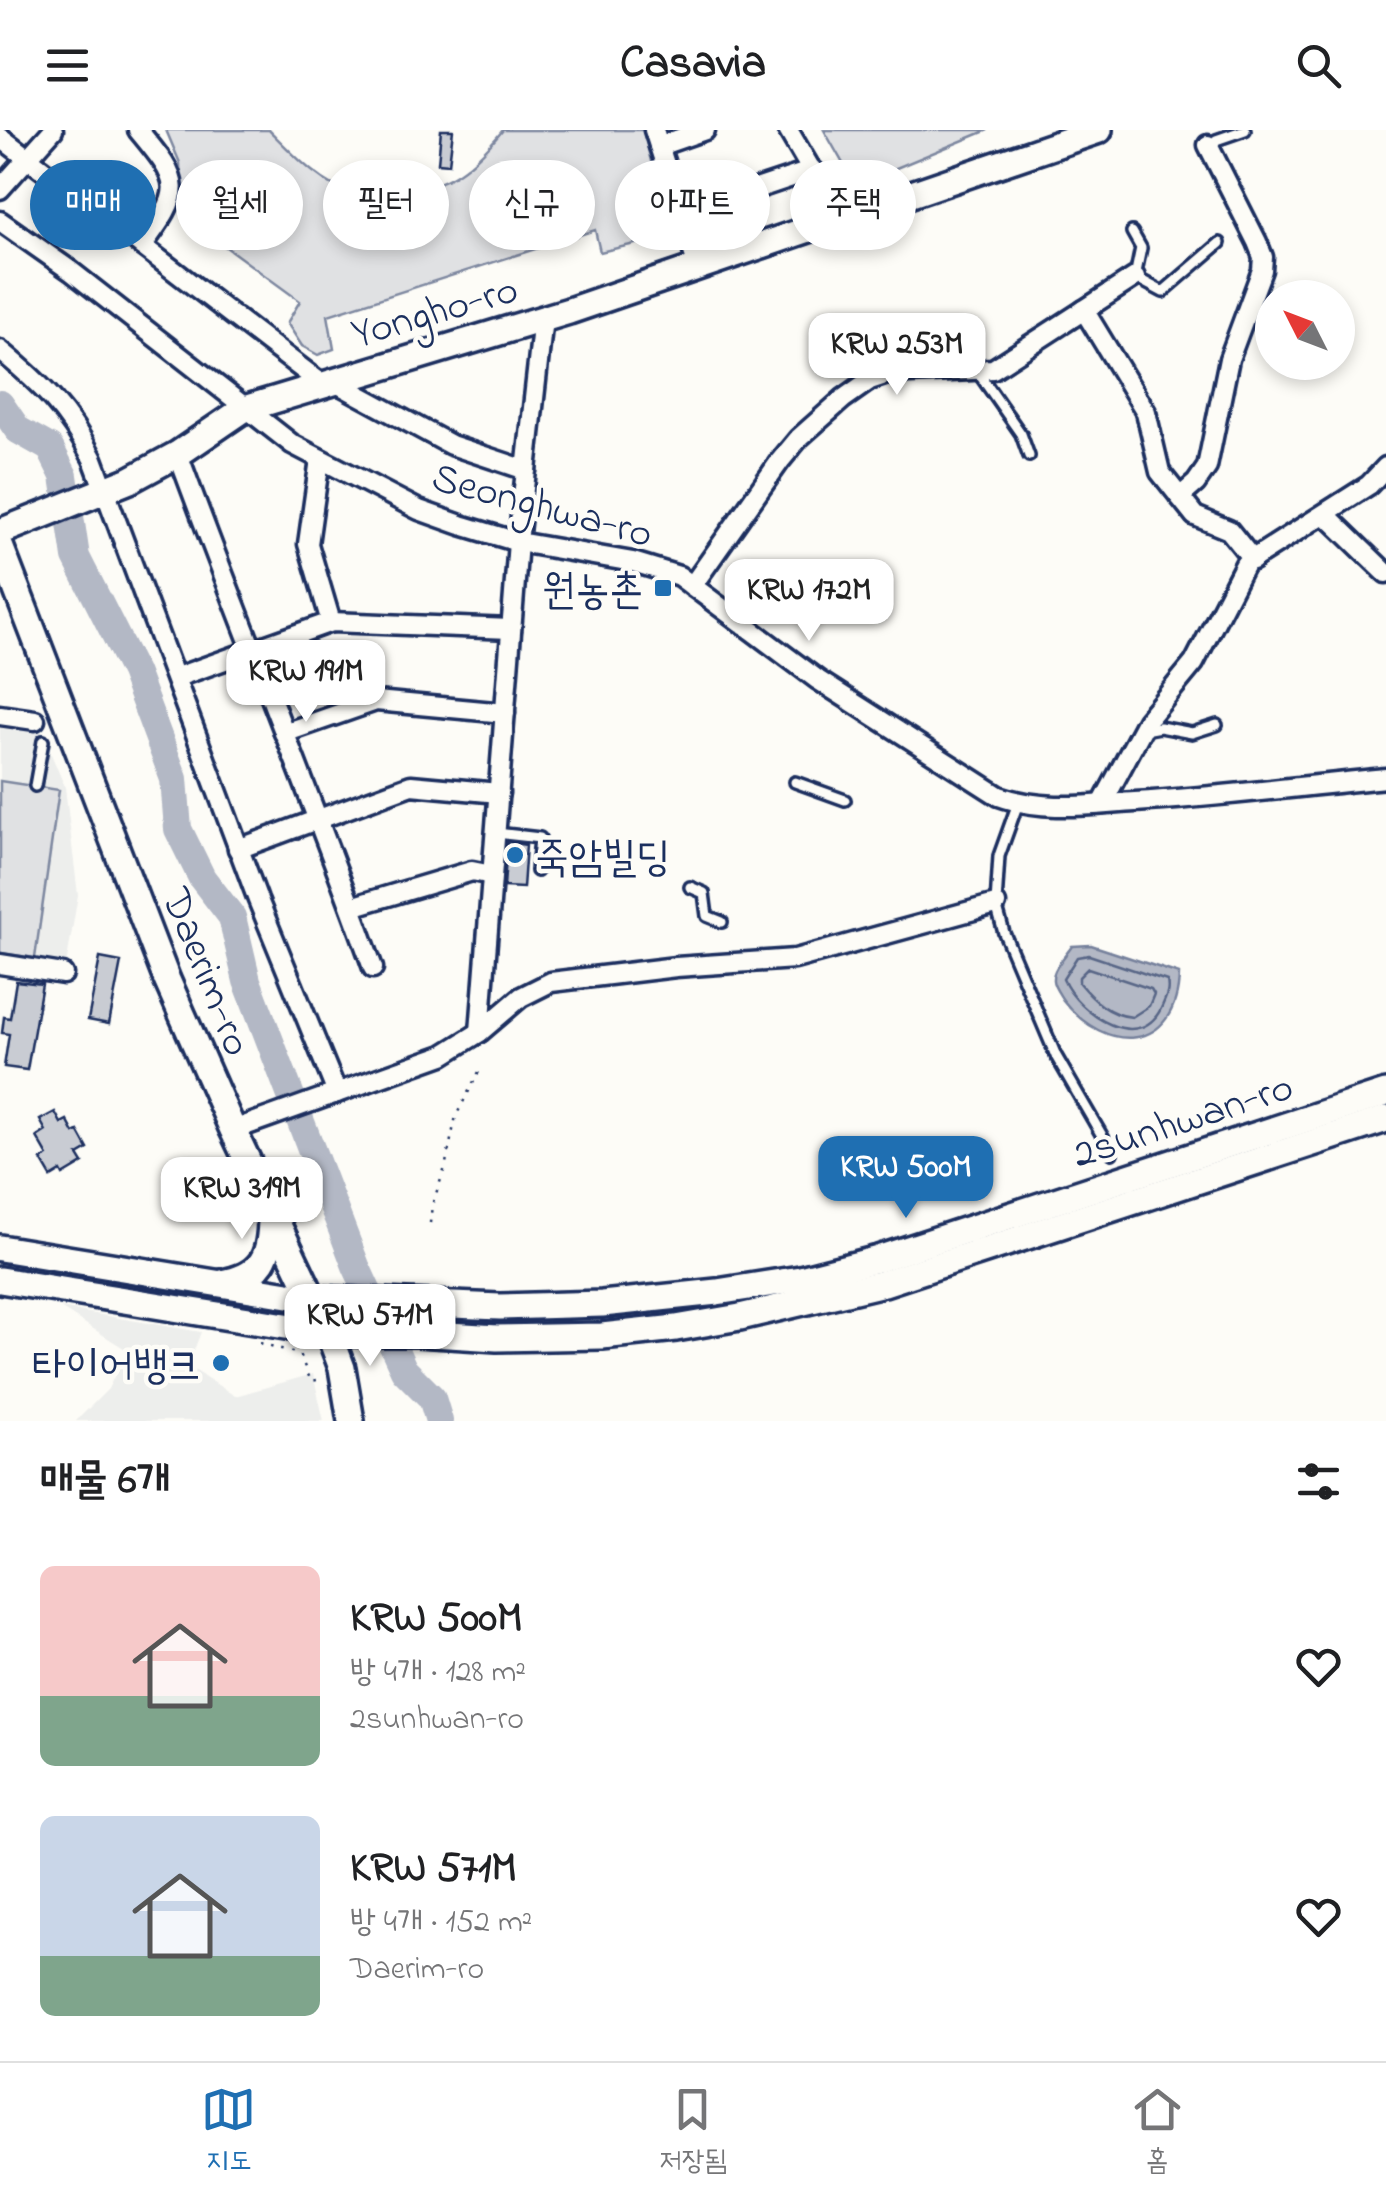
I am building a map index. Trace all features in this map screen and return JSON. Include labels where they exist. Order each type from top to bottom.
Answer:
[{"type":"street","points":[[0,189],[54,130]]},
{"type":"street","points":[[138,130],[169,168],[173,186],[170,205],[156,226]]},
{"type":"street","points":[[656,138],[705,130]]},
{"type":"street","points":[[788,130],[807,160]]},
{"type":"street","name":"Yongho-ro","points":[[916,190],[1070,134],[1099,130]]},
{"type":"street","points":[[0,137],[31,160]]},
{"type":"street","points":[[1180,497],[1207,468],[1229,359],[1262,270],[1263,257],[1257,242],[1210,148]]},
{"type":"street","name":"Seonghwa-ro","points":[[0,221],[70,271],[244,409],[320,459],[418,510],[518,542],[633,562],[678,576],[847,700],[999,796],[1018,803],[1066,806],[1386,778]]},
{"type":"street","name":"Yongho-ro","points":[[0,532],[98,495],[178,454],[244,409],[544,318],[790,235]]},
{"type":"street","points":[[147,250],[328,382],[451,445],[526,470]]},
{"type":"street","points":[[693,250],[698,266]]},
{"type":"street","points":[[692,586],[799,438],[870,380],[888,374],[993,370],[1134,277]]},
{"type":"street","points":[[1084,310],[1146,412],[1160,472],[1195,516],[1229,530],[1254,560]]},
{"type":"street","points":[[480,1032],[518,542],[544,318]]},
{"type":"street","points":[[0,350],[55,398],[76,424],[98,495],[337,1093]]},
{"type":"street","points":[[178,454],[374,968]]},
{"type":"street","points":[[320,459],[308,544],[331,622]]},
{"type":"street","points":[[1102,804],[1141,731],[1194,663],[1246,564],[1369,485],[1386,467]]},
{"type":"street","points":[[1324,514],[1386,573]]},
{"type":"street","name":"Daerim-ro","points":[[0,546],[167,980],[232,1130],[329,1333],[344,1377],[351,1421]]},
{"type":"street","points":[[177,677],[331,622],[512,629]]},
{"type":"street","points":[[284,733],[376,701],[505,712]]},
{"type":"street","points":[[0,714],[35,720]]},
{"type":"street","points":[[238,849],[411,785],[499,793]]},
{"type":"street","points":[[352,907],[472,871],[492,875]]},
{"type":"street","points":[[232,1130],[443,1055],[480,1032],[521,997],[550,982],[676,967],[796,959],[996,904]]},
{"type":"street","points":[[0,964],[63,974]]},
{"type":"street","name":"2sunhwan-ro","points":[[312,1298],[500,1307],[602,1304],[800,1279],[995,1222],[1386,1093]]},
{"type":"street","name":"2sunhwan-ro","points":[[329,1333],[497,1338],[602,1336],[692,1325],[804,1303],[1002,1246],[1386,1119]]},
{"type":"street","points":[[220,1284],[241,1279],[260,1266],[270,1244],[272,1211]]},
{"type":"street","points":[[0,1248],[312,1298]]},
{"type":"street","points":[[0,1280],[329,1333]]},
{"type":"lane","points":[[1210,148],[1216,140],[1244,130]]},
{"type":"lane","points":[[1132,232],[1141,248],[1134,277],[1164,292],[1220,243]]},
{"type":"lane","points":[[977,371],[1021,434],[1029,456]]},
{"type":"lane","points":[[1141,731],[1160,726],[1192,733],[1218,725]]},
{"type":"lane","points":[[35,786],[43,741]]},
{"type":"lane","points":[[796,782],[845,800]]},
{"type":"lane","points":[[1018,803],[999,856],[996,904],[1004,933],[1056,1056],[1112,1154]]},
{"type":"lane","points":[[496,834],[540,838],[537,871]]},
{"type":"lane","points":[[690,888],[704,893],[708,916],[722,922]]},
{"type":"path","points":[[430,1223],[456,1116],[482,1066]]},
{"type":"path","points":[[258,1323],[258,1343],[298,1354],[311,1381],[344,1377]]},
{"type":"shaded area","points":[[166,130],[269,130],[299,160],[179,160]]},
{"type":"shaded area","points":[[503,130],[643,130],[651,160],[615,160],[615,249],[600,252],[595,230],[595,160],[475,160]]},
{"type":"shaded area","points":[[824,130],[988,130],[916,160],[841,160]]},
{"type":"shaded area","points":[[303,163],[323,178],[323,250],[449,250],[449,178],[469,165],[469,250],[532,250],[328,315],[334,349],[318,355],[302,346],[287,323],[300,301],[230,250],[303,250]]},
{"type":"shaded area","points":[[0,723],[40,728],[65,787],[78,895],[65,972],[0,962]]},
{"type":"shaded area","points":[[0,781],[59,790],[35,958],[0,953]]},
{"type":"shaded area","points":[[60,1308],[201,1332],[188,1366],[235,1396],[313,1374],[324,1421],[76,1421],[108,1389],[127,1350]]},
{"type":"water","points":[[1091,945],[1179,974],[1175,1000],[1166,1019],[1152,1031],[1136,1037],[1118,1037],[1080,1018],[1063,1000],[1053,982],[1055,971],[1072,946]]},
{"type":"building","points":[[441,130],[453,130],[449,164],[449,160],[438,160]]},
{"type":"building","name":"죽암빌딩","points":[[507,842],[526,845],[523,888],[504,887]]},
{"type":"building","points":[[100,958],[121,962],[109,1024],[88,1020]]},
{"type":"building","points":[[16,981],[42,984],[27,1070],[4,1067],[9,1034],[2,1033],[4,1017],[10,1018]]},
{"type":"building","points":[[55,1112],[61,1123],[67,1120],[74,1133],[78,1131],[88,1149],[78,1155],[83,1163],[51,1177],[41,1160],[48,1156],[37,1137],[46,1131],[40,1120]]},
{"type":"waterway","points":[[0,404],[18,430],[50,448],[64,476],[76,557],[134,672],[174,779],[178,829],[202,878],[232,917],[247,981],[356,1266],[404,1370],[432,1398],[439,1421]]},
{"type":"place","name":"원농촌","points":[[663,588]]},
{"type":"place","name":"죽암빌딩","points":[[515,855]]},
{"type":"place","name":"타이어뱅크","points":[[221,1363]]}]
